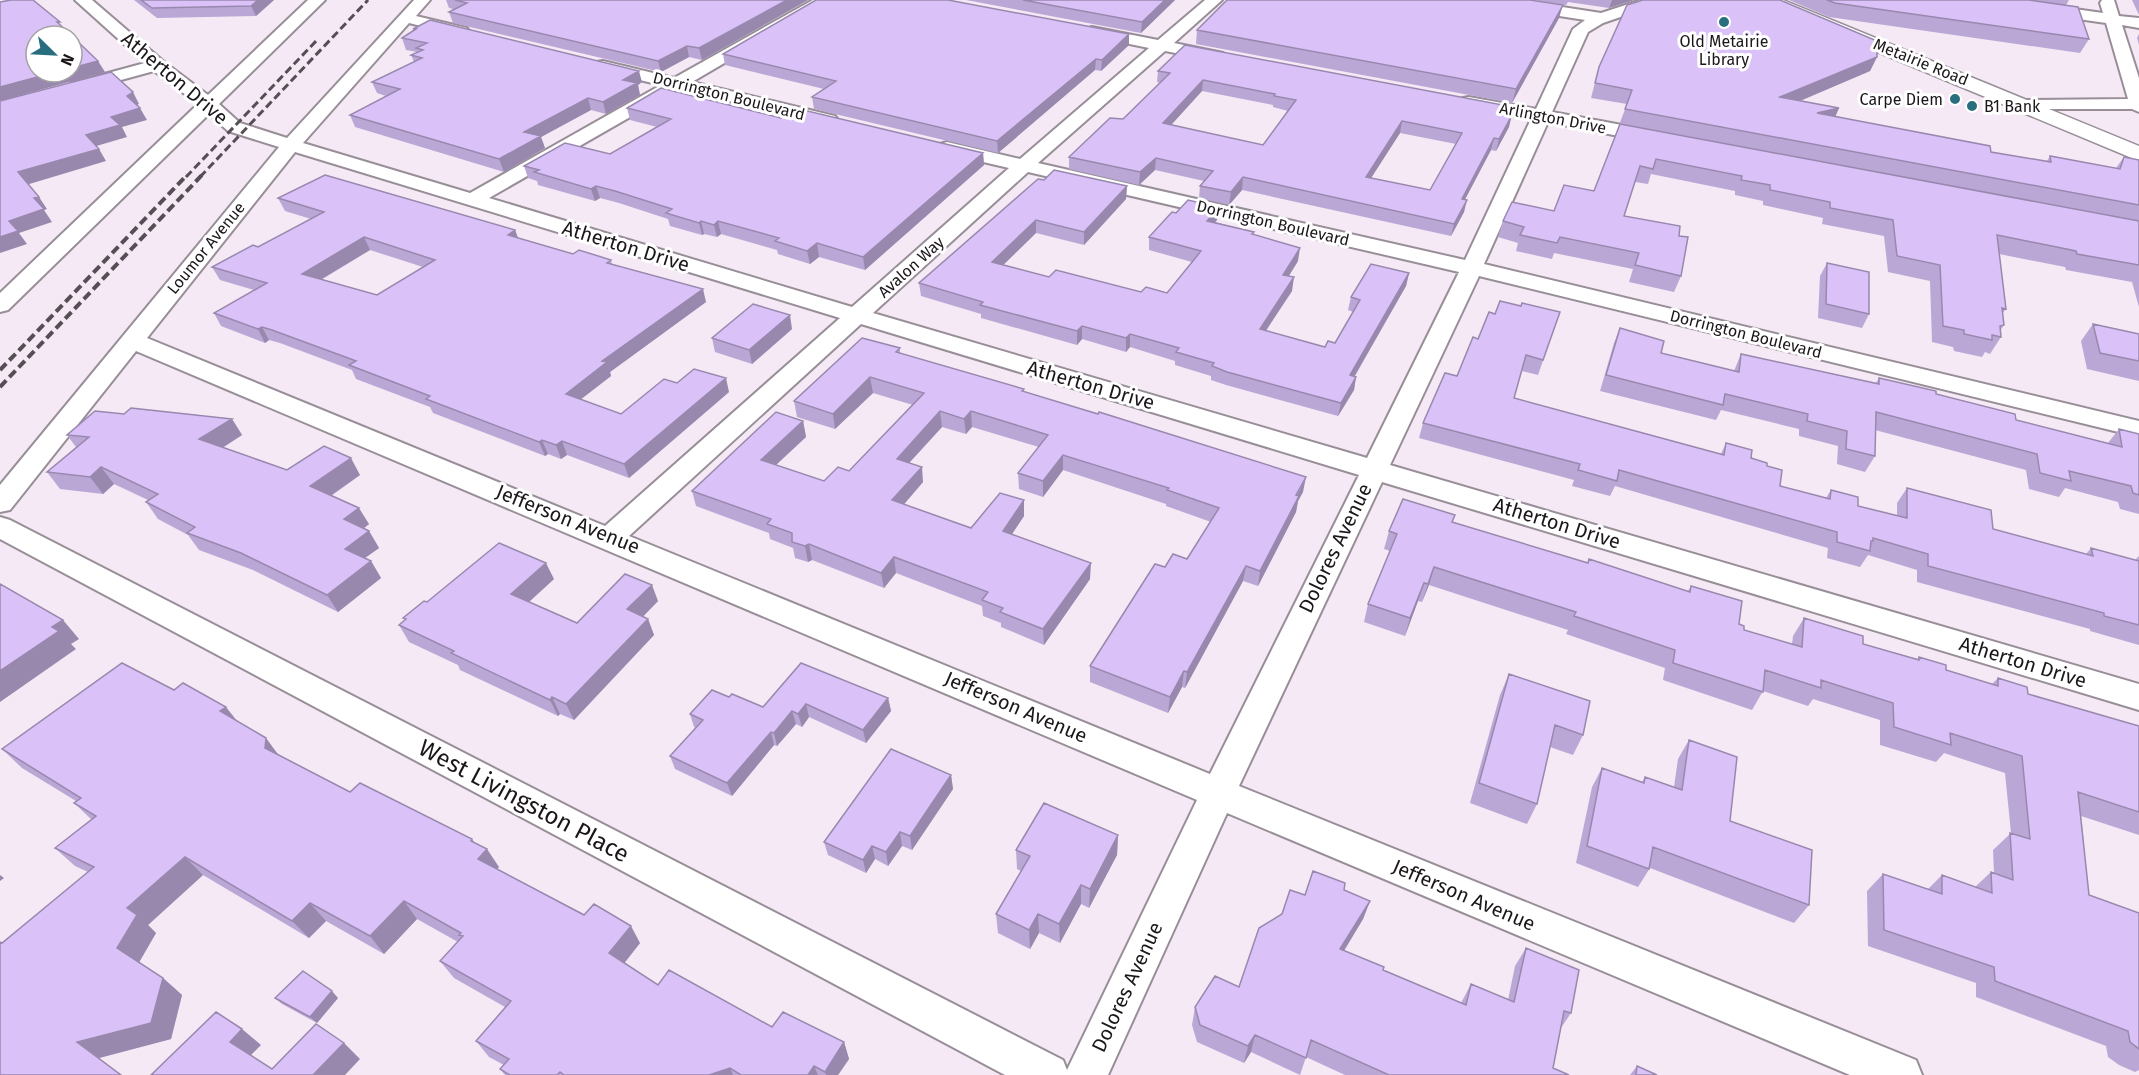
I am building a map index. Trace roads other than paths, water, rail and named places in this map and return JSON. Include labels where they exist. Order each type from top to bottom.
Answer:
[{"type":"main road","name":"Metairie Road","points":[[1768,0],[2139,154]]},
{"type":"street","name":"Atherton Drive","points":[[83,0],[157,65],[208,103],[234,127],[290,146],[2139,697]]},
{"type":"street","points":[[0,305],[317,0]]},
{"type":"street","name":"Loumor Avenue","points":[[0,503],[290,146],[422,0]]},
{"type":"street","points":[[473,199],[824,0]]},
{"type":"street","name":"Avalon Way","points":[[610,537],[1022,166],[1214,0]]},
{"type":"street","points":[[1489,0],[1594,21],[1656,0]]},
{"type":"street","points":[[1980,0],[2139,23]]},
{"type":"street","points":[[2025,105],[2139,105],[2108,0]]},
{"type":"street","points":[[406,18],[475,34]]},
{"type":"street","name":"Dolores Avenue","points":[[1086,1075],[1373,468],[1472,268],[1581,28],[1594,21]]},
{"type":"street","points":[[1080,30],[1230,58]]},
{"type":"street","name":"Dorrington Boulevard","points":[[587,62],[849,125]]},
{"type":"street","points":[[56,93],[157,65]]},
{"type":"street","name":"Arlington Drive","points":[[1448,98],[1669,140]]},
{"type":"street","name":"Dorrington Boulevard","points":[[930,144],[1472,268],[2139,429]]},
{"type":"street","name":"Jefferson Avenue","points":[[131,340],[1219,791],[1589,949],[1901,1075]]},
{"type":"street","name":"West Livingston Place","points":[[0,527],[1048,1075]]},
{"type":"railway","points":[[200,177],[368,0]]},
{"type":"railway","points":[[186,177],[318,39]]},
{"type":"railway","points":[[0,370],[187,175]]},
{"type":"railway","points":[[0,387],[202,175]]},
{"type":"place","name":"Old Metairie Library","points":[[1724,22]]},
{"type":"place","name":"Carpe Diem","points":[[1955,99]]},
{"type":"place","name":"B1 Bank","points":[[1972,106]]}]
